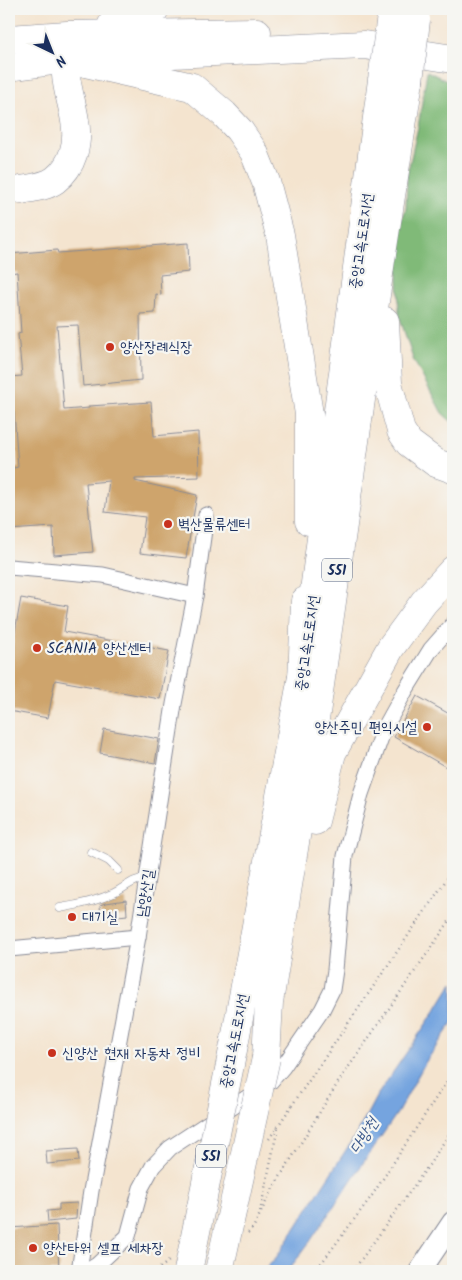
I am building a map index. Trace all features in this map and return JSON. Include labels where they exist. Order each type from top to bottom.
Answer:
[{"type":"highway","points":[[9,67],[67,47],[141,17],[155,9]]},
{"type":"highway","name":"중앙고속도로지선","points":[[180,1264],[235,1040],[302,682],[382,80],[404,13]]},
{"type":"highway","name":"중앙고속도로지선","points":[[220,1271],[266,1058],[269,1002],[316,711],[381,260],[409,82],[404,13]]},
{"type":"highway","points":[[67,47],[368,32],[453,42]]},
{"type":"highway","points":[[9,39],[67,47],[364,44],[453,59]]},
{"type":"highway","points":[[15,191],[38,187],[54,181],[64,171],[73,157],[76,123],[66,75],[67,47]]},
{"type":"highway","points":[[67,47],[192,87],[224,114],[239,130],[254,152],[266,182],[280,235],[309,414],[309,508],[302,682]]},
{"type":"highway","points":[[381,260],[388,384],[401,432],[409,443],[436,463],[453,469]]},
{"type":"highway","points":[[269,1002],[332,753],[391,647],[424,602],[453,570]]},
{"type":"main road","points":[[420,1271],[453,1222]]},
{"type":"street","name":"남양산길","points":[[79,1271],[138,937],[174,704],[195,596],[206,515]]},
{"type":"street","points":[[9,567],[103,575],[195,596]]},
{"type":"street","points":[[87,1271],[97,1265],[128,1236],[141,1188],[153,1166],[170,1148],[271,1081],[283,1067],[322,1010],[332,990],[345,856],[361,794],[388,722],[431,649],[453,624]]},
{"type":"street","points":[[9,949],[138,937]]},
{"type":"lane","points":[[91,852],[109,861],[118,870]]},
{"type":"lane","points":[[60,908],[91,902],[114,893],[137,879],[147,878]]},
{"type":"path","points":[[267,1141],[453,870]]},
{"type":"path","points":[[246,1234],[254,1228],[272,1190],[339,1081],[453,916]]},
{"type":"path","points":[[314,1271],[371,1197],[453,1072]]},
{"type":"path","points":[[259,1216],[278,1126]]},
{"type":"path","points":[[353,1271],[429,1165],[453,1128]]},
{"type":"path","points":[[156,1271],[166,1264],[180,1264]]},
{"type":"green space","points":[[427,71],[453,84],[453,423],[442,413],[413,359],[399,315],[397,236],[406,208],[407,175],[418,127]]},
{"type":"water","name":"다방천","points":[[453,982],[453,1022],[425,1063],[398,1112],[288,1271],[261,1271],[274,1261],[357,1133],[376,1097]]},
{"type":"building","points":[[188,243],[189,272],[160,275],[161,295],[156,294],[155,313],[140,314],[141,380],[83,386],[78,325],[57,326],[64,410],[89,408],[89,406],[151,402],[154,436],[198,432],[199,477],[135,479],[135,481],[197,495],[186,558],[140,553],[145,517],[105,512],[109,481],[86,483],[93,552],[54,555],[53,527],[9,530],[9,469],[18,467],[14,411],[9,411],[9,377],[22,376],[18,334],[21,333],[17,272],[9,273],[9,254],[57,250],[58,253]]},
{"type":"building","points":[[21,598],[68,606],[64,632],[169,651],[160,699],[55,680],[48,718],[9,711],[9,665]]},
{"type":"building","name":"양산주민 편익시설","points":[[417,696],[453,716],[453,771],[394,737]]},
{"type":"building","points":[[104,729],[159,739],[155,763],[100,753]]},
{"type":"building","points":[[126,900],[127,915],[101,918],[100,905]]},
{"type":"building","points":[[78,1149],[79,1161],[47,1164],[46,1151]]},
{"type":"building","points":[[77,1203],[76,1219],[48,1222],[47,1211],[59,1210],[59,1204]]},
{"type":"building","name":"양산타워 셀프 세차장","points":[[57,1225],[59,1271],[9,1271],[9,1228]]},
{"type":"place","name":"양산장례식장","points":[[110,347]]},
{"type":"place","name":"벽산물류센터","points":[[168,524]]},
{"type":"place","name":"SCANIA 양산센터","points":[[37,648]]},
{"type":"place","name":"양산주민 편익시설","points":[[427,727]]},
{"type":"place","name":"대기실","points":[[72,917]]},
{"type":"place","name":"신양산 현재 자동차 정비","points":[[52,1053]]},
{"type":"place","name":"양산타워 셀프 세차장","points":[[33,1248]]}]
